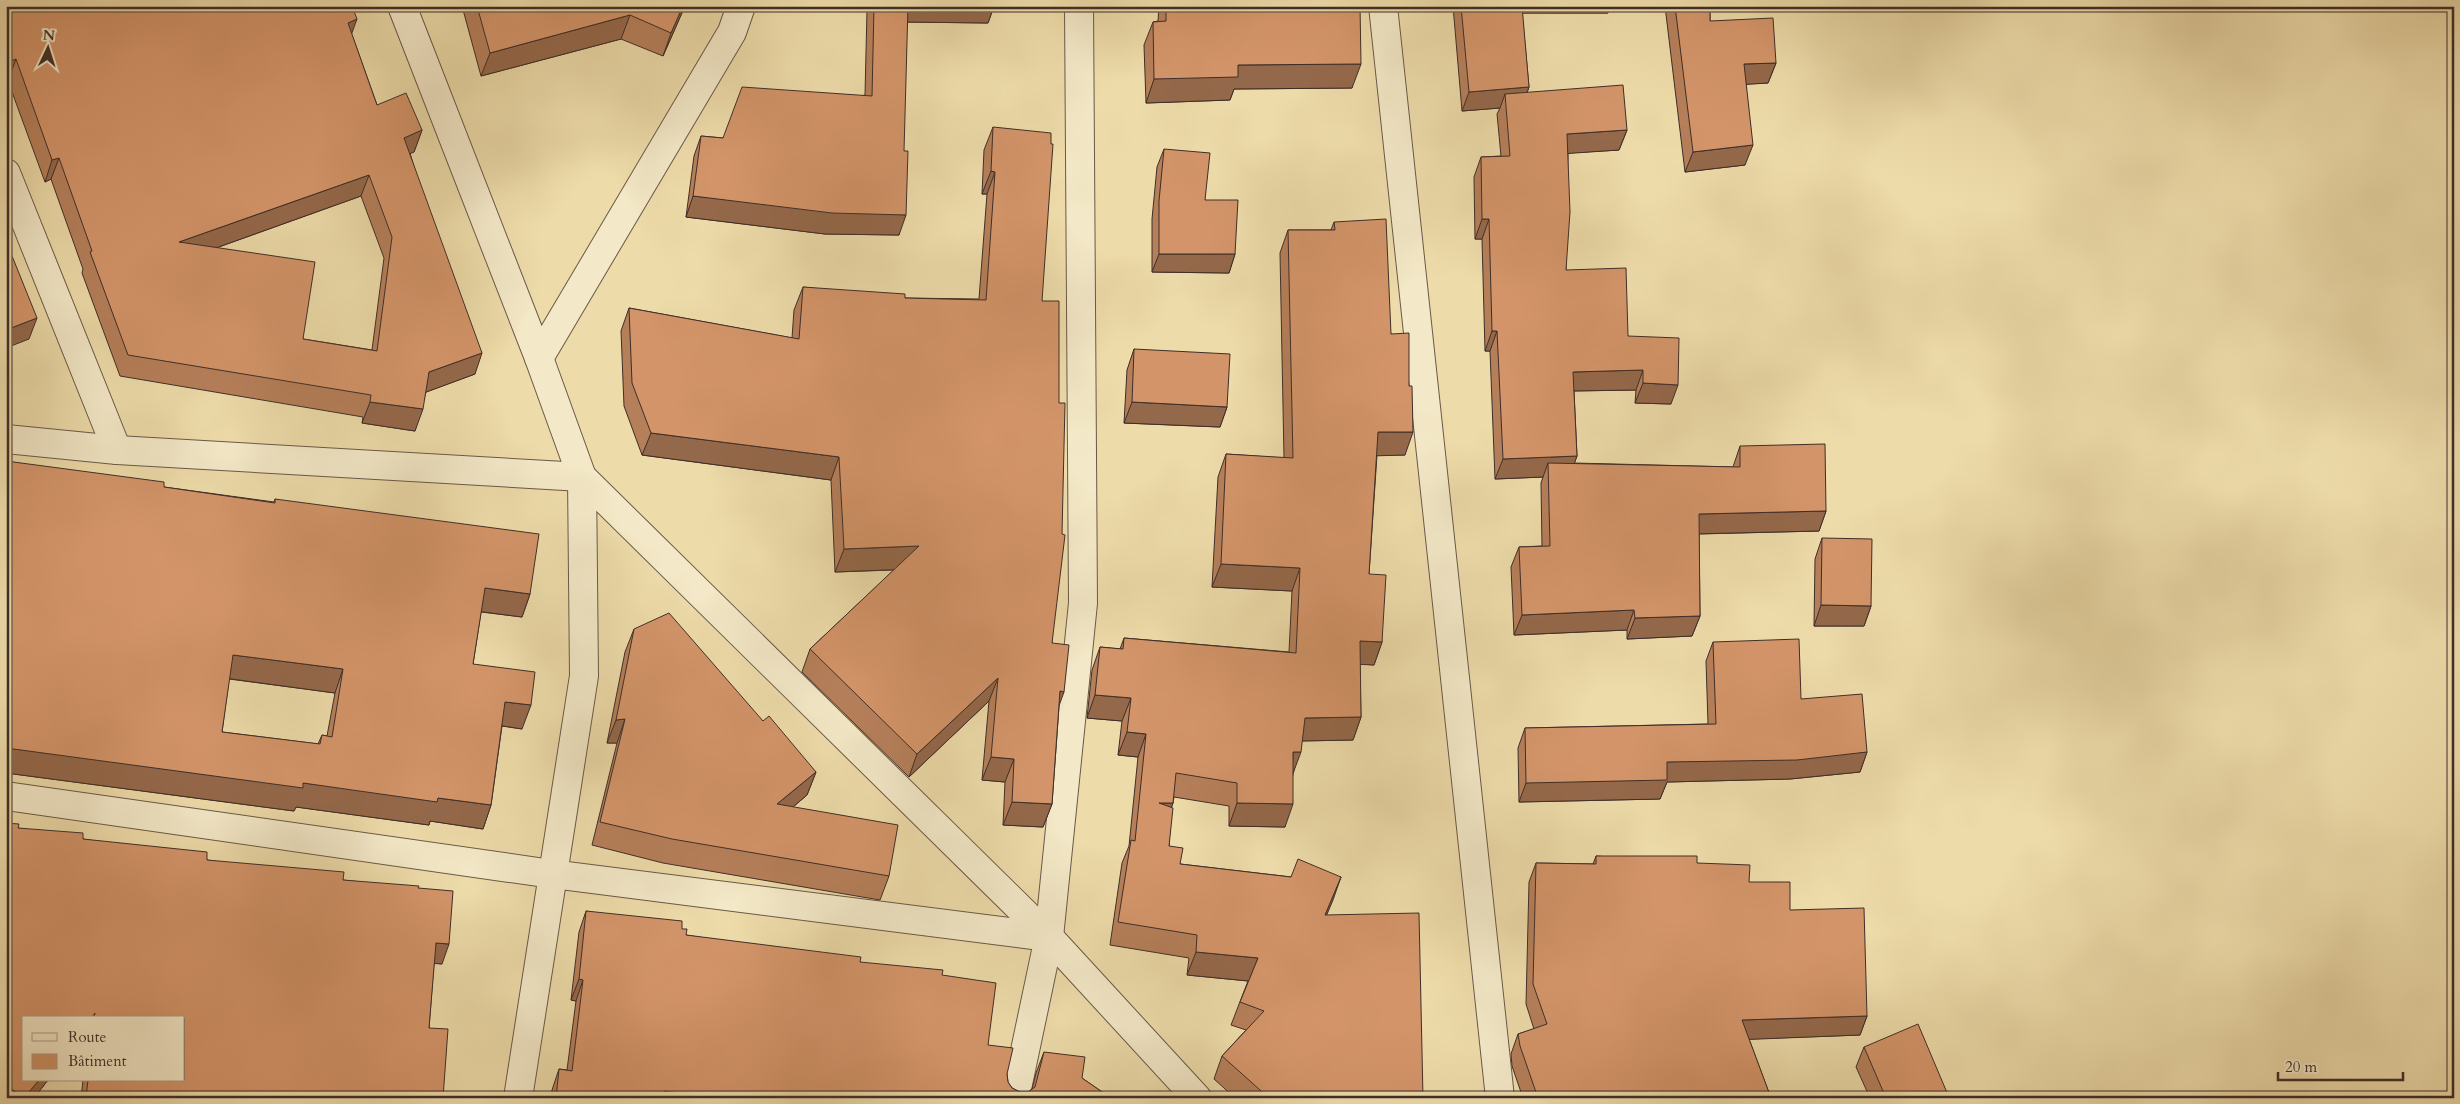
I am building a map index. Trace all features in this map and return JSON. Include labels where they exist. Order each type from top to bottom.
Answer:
[{"type":"street","points":[[402,6],[539,358],[582,477],[584,676],[518,1098]]},
{"type":"street","points":[[539,358],[732,32],[741,6]]},
{"type":"street","points":[[1014,1098],[1049,937],[1083,603],[1079,6]]},
{"type":"street","points":[[1382,6],[1500,1098]]},
{"type":"street","points":[[6,173],[117,450]]},
{"type":"street","points":[[6,439],[117,450],[582,477],[1049,937],[1197,1098]]},
{"type":"street","points":[[6,796],[552,874],[1049,937]]},
{"type":"building","points":[[6,6],[352,6],[357,19],[348,23],[377,105],[406,93],[422,130],[404,138],[482,353],[429,372],[423,409],[370,402],[371,395],[128,355],[90,252],[92,251],[59,158],[52,160],[16,59],[6,63]],"holes":[[[369,175],[392,237],[377,351],[303,339],[315,262],[179,242]]]},
{"type":"building","points":[[477,6],[683,6],[671,33],[630,15],[490,53]]},
{"type":"building","points":[[874,6],[908,6],[904,151],[908,151],[906,215],[832,213],[693,196],[701,136],[723,138],[742,87],[872,96]]},
{"type":"building","points":[[1166,6],[1360,6],[1361,64],[1238,65],[1238,77],[1154,79],[1153,22],[1166,21]]},
{"type":"building","points":[[1461,6],[1522,6],[1529,87],[1469,92]]},
{"type":"building","points":[[1675,6],[1710,6],[1710,21],[1773,18],[1776,63],[1744,64],[1753,145],[1693,152]]},
{"type":"building","points":[[1623,85],[1627,130],[1567,134],[1570,212],[1566,270],[1626,268],[1628,336],[1679,338],[1678,385],[1643,383],[1643,370],[1573,372],[1577,456],[1503,459],[1497,331],[1492,331],[1489,219],[1482,219],[1481,157],[1510,156],[1505,94]]},
{"type":"building","points":[[993,127],[1051,133],[1051,144],[1053,144],[1042,301],[1059,301],[1059,403],[1065,403],[1062,534],[1065,535],[1052,643],[1069,645],[1064,692],[1060,691],[1052,804],[1012,802],[1014,759],[991,757],[998,678],[917,754],[810,649],[919,546],[844,549],[839,457],[651,433],[632,383],[629,308],[799,339],[803,287],[905,294],[905,298],[986,300],[995,172],[991,171]]},
{"type":"building","points":[[1164,149],[1210,153],[1205,200],[1238,200],[1235,254],[1159,254],[1159,201]]},
{"type":"building","points":[[1386,219],[1391,334],[1409,333],[1409,386],[1412,386],[1413,432],[1378,432],[1369,574],[1386,575],[1382,642],[1360,641],[1361,717],[1305,718],[1301,752],[1293,752],[1293,804],[1237,803],[1237,783],[1176,773],[1173,803],[1159,803],[1173,808],[1169,846],[1183,848],[1180,864],[1291,877],[1298,859],[1341,877],[1325,915],[1419,913],[1423,1098],[1269,1098],[1222,1056],[1264,1011],[1240,1002],[1258,958],[1196,952],[1197,935],[1118,922],[1131,840],[1135,841],[1146,734],[1127,732],[1131,698],[1095,695],[1100,647],[1123,649],[1124,638],[1296,653],[1300,568],[1221,564],[1226,454],[1293,458],[1288,230],[1335,230],[1334,222]]},
{"type":"building","points":[[6,241],[37,318],[6,330]]},
{"type":"building","points":[[1134,349],[1230,354],[1227,407],[1132,402]]},
{"type":"building","points":[[1825,444],[1826,511],[1699,514],[1700,616],[1635,618],[1634,610],[1522,615],[1519,547],[1550,546],[1548,463],[1740,467],[1740,446]]},
{"type":"building","points":[[6,461],[164,482],[164,487],[275,503],[275,499],[539,534],[530,594],[485,588],[473,664],[535,672],[531,705],[505,702],[491,805],[438,798],[437,802],[303,783],[303,788],[6,748]],"holes":[[[233,655],[343,669],[332,737],[322,735],[320,744],[222,732]]]},
{"type":"building","points":[[1822,538],[1872,539],[1871,606],[1821,605]]},
{"type":"building","points":[[669,613],[763,721],[769,716],[816,772],[777,804],[898,825],[889,876],[672,839],[600,822],[625,719],[616,720],[634,629]]},
{"type":"building","points":[[1799,639],[1801,699],[1862,694],[1867,752],[1797,760],[1667,762],[1667,780],[1526,783],[1525,728],[1716,724],[1713,642]]},
{"type":"building","points":[[6,823],[19,824],[18,828],[83,833],[83,839],[207,852],[207,860],[344,872],[343,880],[419,886],[418,888],[453,891],[449,944],[436,943],[429,1028],[448,1029],[443,1098],[86,1098],[88,1082],[185,1082],[185,1016],[94,1016],[95,1013],[93,1016],[22,1016],[22,1082],[37,1082],[24,1098],[6,1084]]},
{"type":"building","points":[[1596,856],[1697,856],[1697,863],[1750,865],[1749,882],[1790,882],[1790,910],[1864,908],[1867,1016],[1742,1020],[1771,1098],[1538,1098],[1520,1046],[1518,1034],[1547,1024],[1533,984],[1536,863],[1596,864]]},
{"type":"building","points":[[586,911],[682,921],[682,929],[687,929],[686,935],[861,957],[860,962],[943,970],[942,975],[996,983],[988,1045],[1013,1048],[1007,1074],[1008,1082],[1012,1088],[1020,1092],[1028,1092],[1035,1087],[1044,1052],[1085,1057],[1082,1078],[1111,1098],[716,1098],[664,1091],[663,1098],[556,1098],[559,1069],[572,1071],[583,980],[579,979]]},
{"type":"building","points":[[1918,1024],[1948,1095],[1942,1098],[1886,1098],[1864,1047]]}]
